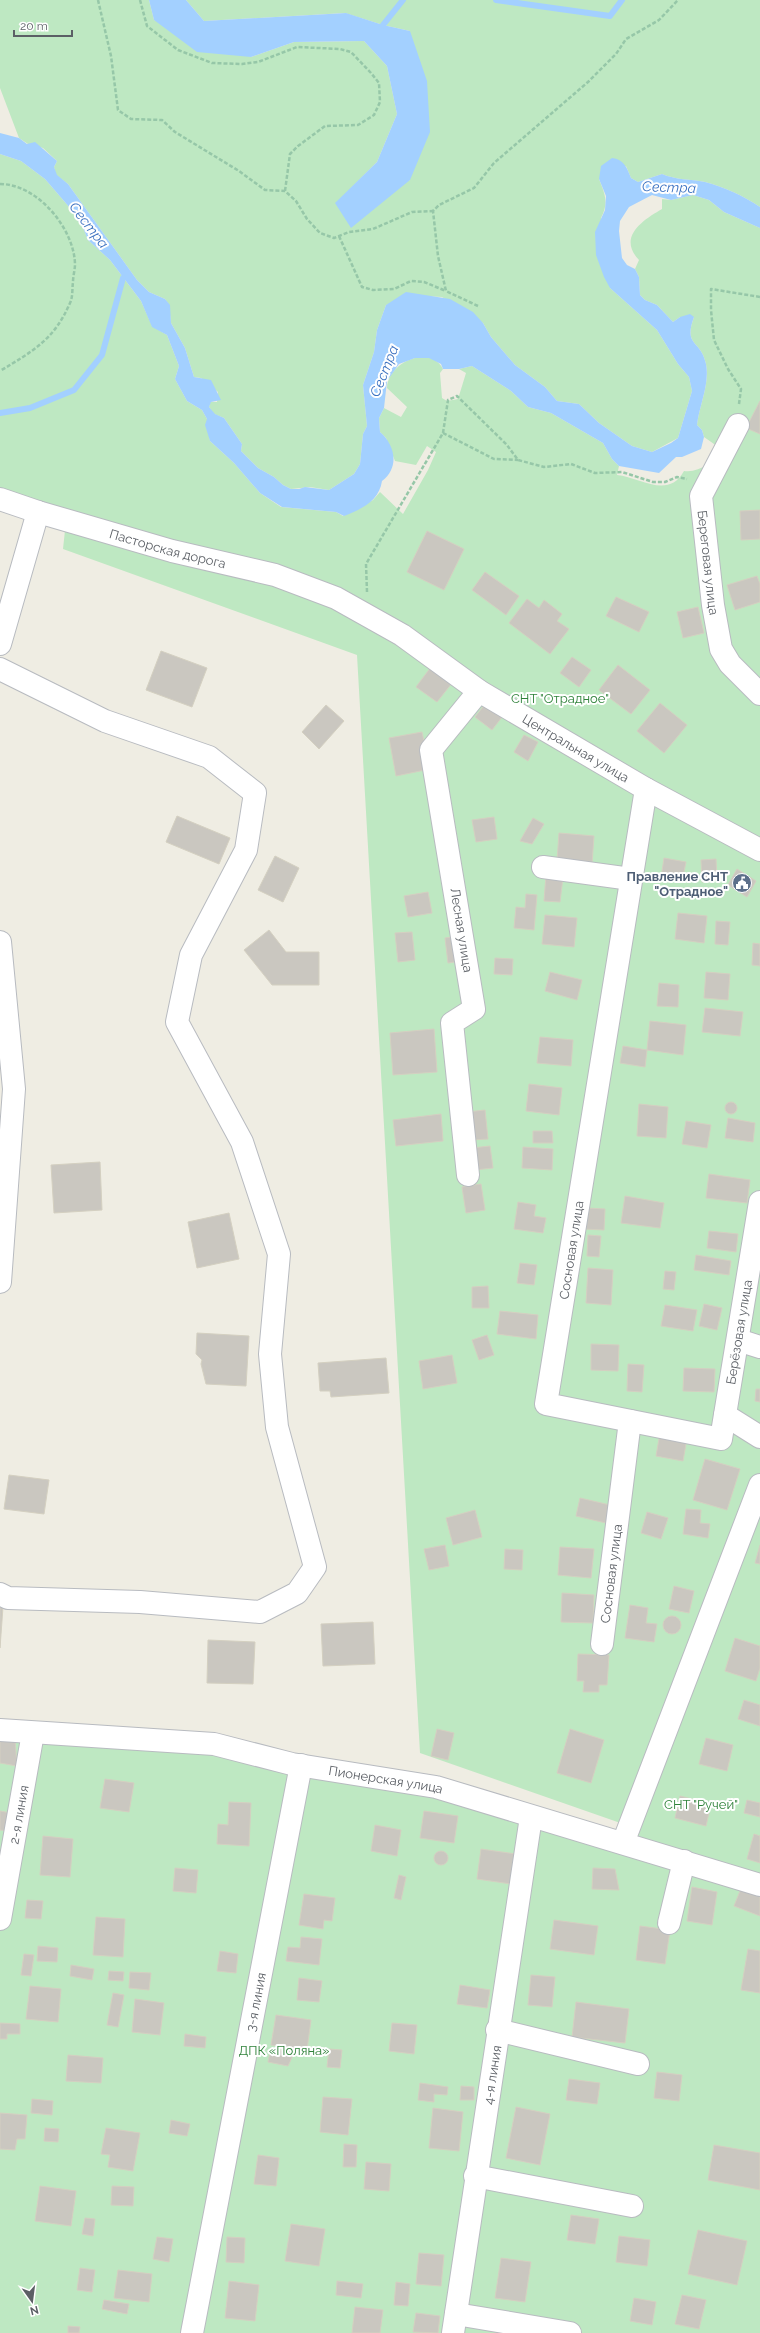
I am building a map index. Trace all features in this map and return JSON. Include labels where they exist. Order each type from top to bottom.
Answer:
[{"type":"street","name":"Береговая улица","points":[[738,425],[701,496],[713,605],[720,649],[730,664],[760,694]]},
{"type":"street","name":"Пасторская дорога","points":[[0,499],[38,512],[172,551],[275,575],[336,598]]},
{"type":"street","points":[[0,644],[38,512]]},
{"type":"street","name":"Центральная улица","points":[[336,598],[402,635],[479,691],[646,788],[760,850]]},
{"type":"street","points":[[0,669],[105,721],[209,757],[255,794],[246,850],[191,955],[177,1022],[242,1142],[279,1254],[270,1354],[277,1427],[315,1567],[297,1593],[260,1612],[140,1602],[8,1598],[0,1594]]},
{"type":"street","name":"Лесная улица","points":[[468,1175],[452,1023],[474,1009],[431,750],[479,691]]},
{"type":"street","name":"Сосновая улица","points":[[602,1644],[630,1421],[546,1404],[646,788]]},
{"type":"street","points":[[543,867],[631,879]]},
{"type":"street","points":[[0,942],[14,1090],[0,1282]]},
{"type":"street","name":"Берёзовая улица","points":[[630,1421],[721,1439],[760,1202]]},
{"type":"street","points":[[738,1340],[760,1347]]},
{"type":"street","points":[[725,1416],[760,1437]]},
{"type":"street","points":[[623,1843],[760,1485]]},
{"type":"street","name":"Пионерская улица","points":[[0,1730],[214,1744],[301,1765],[436,1787],[531,1817],[684,1861],[760,1885]]},
{"type":"street","name":"2-я линия","points":[[0,1919],[33,1733]]},
{"type":"street","name":"3-я линия","points":[[192,2333],[301,1765]]},
{"type":"street","name":"4-я линия","points":[[454,2324],[497,2030],[531,1817]]},
{"type":"street","points":[[669,1923],[684,1861]]},
{"type":"street","points":[[497,2030],[638,2064]]},
{"type":"street","points":[[475,2176],[632,2206]]},
{"type":"street","points":[[454,2324],[570,2333]]},
{"type":"path","points":[[98,0],[111,56],[118,110],[131,119],[162,120],[175,132],[239,171],[265,190],[285,191],[296,200],[307,219],[320,233],[334,238],[349,232],[373,229],[412,212],[433,211],[439,205],[474,188],[494,163],[588,82],[616,54],[626,39],[659,20],[678,0]]},
{"type":"path","points":[[140,0],[147,26],[178,50],[212,63],[242,64],[258,62],[297,47],[340,48],[351,52],[372,73],[379,84],[380,102],[374,115],[358,125],[325,126],[298,146],[290,154],[285,191]]},
{"type":"path","points":[[0,184],[8,184],[33,194],[52,210],[66,232],[75,263],[71,302],[56,330],[38,349],[0,371]]},
{"type":"path","points":[[433,211],[438,256],[446,291]]},
{"type":"path","points":[[339,236],[362,287],[373,290],[394,289],[411,280],[424,282],[478,306]]},
{"type":"path","points":[[738,425],[741,389],[728,369],[714,340],[711,310],[711,289],[760,297]]},
{"type":"path","points":[[368,616],[366,564],[442,433],[448,400],[457,396],[507,445],[518,460]]},
{"type":"path","points":[[442,433],[494,459],[518,460],[544,467],[571,464],[595,473],[622,472],[653,482],[666,482],[684,477],[703,491]]},
{"type":"green space","points":[[0,0],[149,0],[154,20],[251,57],[294,42],[364,41],[387,66],[397,114],[377,162],[336,203],[410,180],[410,31],[383,25],[345,13],[204,21],[186,0],[760,0],[760,207],[734,192],[705,182],[662,174],[638,182],[631,178],[626,166],[599,179],[605,198],[605,208],[601,218],[610,288],[657,330],[678,364],[689,377],[692,391],[678,438],[652,452],[632,446],[599,423],[579,404],[557,401],[545,387],[515,365],[491,337],[483,323],[442,297],[425,296],[386,305],[377,330],[374,352],[363,385],[367,426],[363,434],[360,464],[354,474],[329,490],[310,487],[291,489],[283,485],[274,477],[258,468],[241,451],[242,444],[224,418],[214,414],[209,407],[210,402],[217,402],[218,392],[201,378],[194,377],[185,348],[171,323],[169,305],[165,299],[149,292],[137,280],[68,184],[56,175],[54,167],[57,161],[43,148],[28,144],[19,138],[0,88]]},
{"type":"green space","points":[[0,154],[21,161],[45,179],[70,208],[84,230],[88,240],[110,260],[141,301],[152,326],[167,335],[179,366],[175,379],[187,401],[202,410],[207,419],[210,441],[234,463],[260,493],[281,507],[336,512],[343,516],[373,500],[380,492],[403,514],[428,470],[436,452],[427,446],[416,465],[395,461],[386,438],[380,432],[379,418],[384,408],[401,417],[407,407],[387,388],[389,379],[394,371],[402,364],[410,359],[420,357],[429,358],[437,362],[443,369],[440,373],[442,398],[447,401],[458,399],[466,373],[459,369],[472,366],[511,391],[528,407],[551,413],[603,443],[612,459],[619,466],[617,475],[662,486],[677,480],[684,471],[695,470],[706,466],[724,451],[704,437],[702,430],[697,425],[707,379],[707,372],[704,356],[692,338],[691,327],[694,317],[680,317],[673,322],[657,305],[645,300],[640,295],[639,277],[635,269],[639,260],[633,252],[631,244],[632,237],[635,230],[647,218],[662,209],[662,199],[671,200],[693,195],[709,200],[724,212],[760,228],[760,2333],[0,2333],[0,1730],[214,1744],[624,1843],[629,1826],[420,1753],[357,655],[63,549],[66,521],[0,499]]},
{"type":"water","points":[[149,0],[186,0],[204,21],[346,13],[383,25],[410,31],[427,81],[430,132],[410,180],[351,228],[335,203],[377,162],[397,114],[387,66],[364,41],[294,42],[251,57],[197,52],[154,20]]},
{"type":"water","name":"Сестра","points":[[0,133],[19,138],[27,144],[35,142],[57,161],[54,167],[57,175],[68,184],[137,280],[149,292],[165,299],[170,305],[171,323],[185,348],[194,377],[211,380],[221,400],[211,402],[209,407],[215,414],[224,418],[242,444],[241,451],[258,468],[291,489],[305,487],[329,490],[354,474],[360,464],[363,434],[367,426],[363,385],[374,352],[377,330],[386,305],[406,292],[450,299],[473,312],[483,323],[491,337],[515,365],[545,387],[557,401],[579,404],[599,423],[632,446],[652,452],[671,443],[678,438],[692,391],[689,377],[678,364],[657,330],[610,288],[604,277],[596,255],[595,232],[605,210],[606,196],[599,179],[601,166],[612,158],[622,162],[631,178],[638,182],[662,174],[705,182],[734,192],[760,207],[760,228],[724,212],[709,200],[693,195],[671,200],[652,195],[629,207],[620,221],[619,231],[622,258],[627,265],[635,269],[639,277],[640,295],[645,300],[657,305],[673,322],[680,317],[690,314],[694,317],[691,327],[692,338],[704,356],[707,372],[707,379],[697,425],[702,430],[704,437],[701,449],[682,457],[676,457],[659,473],[619,466],[612,459],[603,443],[551,413],[528,407],[511,391],[472,366],[459,369],[443,369],[441,364],[429,358],[415,358],[399,364],[387,381],[384,408],[379,418],[380,432],[389,443],[392,450],[393,463],[388,475],[382,481],[377,494],[373,499],[363,507],[344,516],[336,512],[282,507],[260,493],[234,463],[210,441],[205,425],[207,419],[202,410],[187,401],[175,379],[179,366],[167,335],[152,327],[141,301],[110,260],[88,240],[84,230],[70,208],[45,179],[21,161],[0,154]]},
{"type":"building","points":[[760,401],[760,434],[746,428]]},
{"type":"building","points":[[760,510],[760,539],[741,540],[740,511]]},
{"type":"building","points":[[427,531],[464,549],[444,590],[407,572]]},
{"type":"building","points":[[485,572],[519,596],[506,615],[472,590]]},
{"type":"building","points":[[757,576],[760,584],[760,602],[735,610],[727,585]]},
{"type":"building","points":[[616,597],[649,612],[639,632],[606,616]]},
{"type":"building","points":[[527,599],[539,608],[544,600],[562,614],[557,621],[569,629],[550,654],[509,623]]},
{"type":"building","points":[[698,607],[704,633],[683,638],[677,612]]},
{"type":"building","points":[[161,651],[207,668],[192,707],[146,690]]},
{"type":"building","points":[[572,657],[591,670],[579,687],[560,673]]},
{"type":"building","points":[[618,665],[650,690],[631,714],[599,690]]},
{"type":"building","points":[[431,667],[452,683],[437,702],[416,687]]},
{"type":"building","points":[[486,703],[502,717],[492,730],[475,717]]},
{"type":"building","points":[[660,703],[687,725],[664,753],[637,731]]},
{"type":"building","points":[[326,705],[344,721],[319,749],[302,732]]},
{"type":"building","points":[[422,732],[430,769],[396,776],[389,738]]},
{"type":"building","points":[[524,735],[538,742],[528,761],[514,752]]},
{"type":"building","points":[[177,816],[230,838],[219,864],[166,842]]},
{"type":"building","points":[[494,817],[497,839],[476,842],[472,820]]},
{"type":"building","points":[[533,818],[544,824],[532,844],[520,841]]},
{"type":"building","points":[[559,833],[594,836],[592,864],[557,861]]},
{"type":"building","points":[[275,856],[299,868],[283,902],[258,890]]},
{"type":"building","points":[[664,858],[686,862],[682,881],[661,878]]},
{"type":"building","points":[[716,859],[717,880],[702,882],[701,860]]},
{"type":"building","name":"Правление СНТ \"Отрадное\"","points":[[737,869],[756,881],[747,897],[728,885]]},
{"type":"building","points":[[546,875],[563,877],[560,902],[544,901]]},
{"type":"building","points":[[428,892],[432,913],[408,917],[404,896]]},
{"type":"building","points":[[526,894],[537,895],[534,930],[514,928],[516,907],[525,908]]},
{"type":"building","points":[[678,913],[707,916],[704,943],[675,939]]},
{"type":"building","points":[[545,915],[577,918],[574,947],[542,944]]},
{"type":"building","points":[[716,921],[730,922],[728,945],[715,944]]},
{"type":"building","points":[[269,930],[286,952],[319,952],[319,985],[272,985],[244,950]]},
{"type":"building","points":[[412,932],[415,960],[398,962],[395,933]]},
{"type":"building","points":[[458,936],[461,961],[448,963],[445,938]]},
{"type":"building","points":[[753,943],[760,944],[760,966],[752,965]]},
{"type":"building","points":[[495,958],[513,959],[512,975],[494,974]]},
{"type":"building","points":[[550,972],[582,980],[577,1000],[545,991]]},
{"type":"building","points":[[706,972],[730,974],[728,1000],[704,998]]},
{"type":"building","points":[[659,983],[679,985],[678,1007],[657,1006]]},
{"type":"building","points":[[705,1008],[743,1012],[740,1036],[702,1032]]},
{"type":"building","points":[[650,1021],[686,1025],[683,1055],[647,1050]]},
{"type":"building","points":[[434,1029],[437,1072],[393,1075],[390,1033]]},
{"type":"building","points":[[540,1037],[573,1040],[571,1066],[537,1063]]},
{"type":"building","points":[[623,1046],[647,1050],[645,1067],[620,1063]]},
{"type":"building","points":[[529,1084],[562,1088],[559,1115],[526,1111]]},
{"type":"building","points":[[729,1102],[733,1102],[737,1108],[733,1114],[729,1114],[725,1110],[725,1106]]},
{"type":"building","points":[[639,1104],[668,1107],[666,1138],[637,1136]]},
{"type":"building","points":[[485,1110],[488,1139],[470,1140],[467,1112]]},
{"type":"building","points":[[441,1114],[443,1141],[396,1146],[393,1120]]},
{"type":"building","points":[[728,1118],[755,1123],[753,1142],[725,1138]]},
{"type":"building","points":[[686,1121],[711,1125],[707,1148],[682,1144]]},
{"type":"building","points":[[533,1131],[552,1131],[553,1143],[533,1143]]},
{"type":"building","points":[[490,1146],[493,1168],[474,1170],[472,1148]]},
{"type":"building","points":[[523,1147],[553,1149],[552,1170],[522,1168]]},
{"type":"building","points":[[100,1162],[102,1210],[54,1213],[51,1165]]},
{"type":"building","points":[[709,1174],[750,1180],[747,1203],[706,1198]]},
{"type":"building","points":[[481,1184],[485,1210],[466,1213],[462,1187]]},
{"type":"building","points":[[625,1196],[664,1203],[660,1228],[621,1223]]},
{"type":"building","points":[[518,1202],[536,1205],[534,1216],[546,1218],[543,1233],[514,1229]]},
{"type":"building","points":[[586,1208],[605,1209],[604,1230],[584,1229]]},
{"type":"building","points":[[229,1213],[239,1259],[197,1268],[188,1222]]},
{"type":"building","points":[[709,1231],[738,1234],[736,1252],[707,1248]]},
{"type":"building","points":[[588,1235],[601,1236],[599,1257],[587,1256]]},
{"type":"building","points":[[696,1255],[731,1261],[729,1275],[694,1270]]},
{"type":"building","points":[[520,1263],[537,1265],[534,1285],[517,1283]]},
{"type":"building","points":[[588,1268],[613,1270],[611,1305],[586,1303]]},
{"type":"building","points":[[665,1271],[676,1272],[674,1290],[663,1289]]},
{"type":"building","points":[[488,1286],[489,1308],[472,1308],[472,1287]]},
{"type":"building","points":[[704,1304],[722,1308],[717,1330],[699,1326]]},
{"type":"building","points":[[665,1305],[697,1310],[693,1331],[661,1326]]},
{"type":"building","points":[[500,1311],[538,1315],[536,1339],[497,1334]]},
{"type":"building","points":[[197,1333],[249,1336],[246,1386],[206,1384],[201,1364],[202,1360],[196,1354]]},
{"type":"building","points":[[487,1335],[494,1355],[479,1360],[472,1340]]},
{"type":"building","points":[[591,1344],[619,1345],[618,1371],[591,1370]]},
{"type":"building","points":[[452,1355],[457,1383],[423,1389],[419,1361]]},
{"type":"building","points":[[386,1358],[389,1393],[331,1397],[330,1391],[320,1391],[318,1363]]},
{"type":"building","points":[[628,1364],[644,1365],[642,1392],[627,1391]]},
{"type":"building","points":[[684,1368],[715,1369],[714,1392],[683,1391]]},
{"type":"building","points":[[756,1389],[760,1389],[760,1402],[755,1401]]},
{"type":"building","points":[[660,1433],[687,1438],[683,1461],[656,1456]]},
{"type":"building","points":[[705,1459],[740,1469],[727,1510],[693,1500]]},
{"type":"building","points":[[9,1475],[49,1480],[44,1514],[4,1509]]},
{"type":"building","points":[[580,1498],[610,1505],[606,1523],[576,1516]]},
{"type":"building","points":[[686,1509],[701,1510],[700,1523],[710,1524],[708,1538],[683,1534]]},
{"type":"building","points":[[475,1510],[482,1537],[453,1545],[446,1518]]},
{"type":"building","points":[[647,1512],[668,1518],[661,1539],[641,1533]]},
{"type":"building","points":[[445,1545],[449,1566],[429,1570],[424,1549]]},
{"type":"building","points":[[760,1545],[760,1564],[755,1563]]},
{"type":"building","points":[[560,1547],[594,1549],[591,1578],[558,1575]]},
{"type":"building","points":[[505,1549],[523,1550],[522,1570],[504,1569]]},
{"type":"building","points":[[674,1586],[694,1591],[689,1613],[669,1609]]},
{"type":"building","points":[[562,1593],[594,1595],[593,1623],[561,1622]]},
{"type":"building","points":[[630,1605],[648,1608],[646,1623],[657,1624],[654,1642],[625,1638]]},
{"type":"building","points":[[0,1607],[3,1607],[0,1648]]},
{"type":"building","points":[[668,1616],[676,1616],[681,1621],[679,1632],[676,1634],[668,1634],[663,1629],[663,1621]]},
{"type":"building","points":[[373,1622],[375,1664],[323,1666],[321,1624]]},
{"type":"building","points":[[735,1638],[760,1646],[760,1668],[756,1681],[725,1671]]},
{"type":"building","points":[[208,1640],[255,1642],[253,1684],[207,1683]]},
{"type":"building","points":[[578,1654],[609,1655],[607,1685],[599,1685],[599,1692],[583,1692],[584,1681],[577,1681]]},
{"type":"building","points":[[744,1700],[760,1705],[760,1726],[738,1719]]},
{"type":"building","points":[[437,1729],[454,1733],[448,1760],[431,1756]]},
{"type":"building","points":[[570,1729],[604,1740],[591,1783],[557,1773]]},
{"type":"building","points":[[0,1738],[15,1740],[17,1766],[0,1763]]},
{"type":"building","points":[[706,1738],[733,1745],[727,1771],[699,1764]]},
{"type":"building","points":[[105,1779],[134,1783],[129,1812],[100,1808]]},
{"type":"building","points":[[680,1796],[711,1804],[706,1826],[675,1818]]},
{"type":"building","points":[[747,1800],[760,1803],[760,1817],[744,1813]]},
{"type":"building","points":[[229,1802],[251,1803],[249,1846],[217,1844],[218,1824],[228,1825]]},
{"type":"building","points":[[0,1811],[11,1813],[9,1831],[0,1830]]},
{"type":"building","points":[[424,1811],[458,1816],[454,1843],[420,1838]]},
{"type":"building","points":[[375,1825],[401,1830],[397,1856],[371,1851]]},
{"type":"building","points":[[754,1834],[760,1836],[760,1863],[747,1859]]},
{"type":"building","points":[[43,1836],[73,1839],[70,1877],[40,1875]]},
{"type":"building","points":[[481,1849],[516,1854],[511,1884],[477,1879]]},
{"type":"building","points":[[441,1851],[446,1853],[448,1858],[446,1863],[441,1865],[436,1863],[434,1858],[436,1853]]},
{"type":"building","points":[[175,1868],[198,1870],[196,1893],[173,1891]]},
{"type":"building","points":[[593,1868],[615,1869],[619,1890],[592,1889]]},
{"type":"building","points":[[399,1875],[406,1877],[401,1900],[394,1898]]},
{"type":"building","points":[[742,1886],[760,1892],[760,1916],[734,1906]]},
{"type":"building","points":[[692,1887],[717,1892],[712,1925],[687,1921]]},
{"type":"building","points":[[304,1894],[335,1898],[332,1921],[324,1920],[323,1929],[299,1925]]},
{"type":"building","points":[[27,1900],[43,1901],[41,1919],[25,1918]]},
{"type":"building","points":[[96,1917],[125,1919],[123,1957],[93,1955]]},
{"type":"building","points":[[554,1920],[598,1926],[594,1955],[550,1949]]},
{"type":"building","points":[[640,1926],[670,1930],[665,1964],[636,1960]]},
{"type":"building","points":[[301,1937],[322,1939],[319,1965],[286,1961],[288,1947],[300,1948]]},
{"type":"building","points":[[38,1946],[58,1948],[57,1962],[37,1961]]},
{"type":"building","points":[[748,1949],[760,1951],[760,1993],[741,1990]]},
{"type":"building","points":[[220,1951],[238,1954],[236,1973],[217,1971]]},
{"type":"building","points":[[24,1954],[34,1955],[31,1976],[21,1975]]},
{"type":"building","points":[[71,1965],[94,1969],[92,1980],[70,1976]]},
{"type":"building","points":[[109,1971],[124,1972],[123,1981],[108,1980]]},
{"type":"building","points":[[130,1972],[151,1973],[149,1990],[129,1988]]},
{"type":"building","points":[[531,1975],[555,1977],[552,2007],[528,2005]]},
{"type":"building","points":[[299,1978],[322,1981],[319,2002],[297,2000]]},
{"type":"building","points":[[460,1985],[490,1990],[487,2008],[457,2004]]},
{"type":"building","points":[[30,1986],[61,1989],[58,2022],[26,2019]]},
{"type":"building","points":[[113,1993],[124,1995],[118,2027],[107,2025]]},
{"type":"building","points":[[135,1999],[164,2003],[160,2035],[132,2032]]},
{"type":"building","points":[[576,2002],[629,2009],[625,2043],[572,2037]]},
{"type":"building","points":[[276,2015],[311,2020],[307,2050],[271,2045]]},
{"type":"building","points":[[0,2023],[20,2024],[20,2034],[7,2034],[7,2039],[0,2039]]},
{"type":"building","points":[[392,2023],[417,2025],[414,2054],[389,2051]]},
{"type":"building","points":[[185,2034],[206,2037],[205,2048],[184,2046]]},
{"type":"building","points":[[271,2048],[294,2053],[288,2066],[268,2062]]},
{"type":"building","points":[[329,2049],[342,2050],[340,2068],[327,2067]]},
{"type":"building","points":[[68,2055],[103,2058],[101,2083],[66,2081]]},
{"type":"building","points":[[657,2072],[682,2075],[679,2101],[654,2098]]},
{"type":"building","points":[[569,2079],[600,2083],[597,2104],[566,2100]]},
{"type":"building","points":[[420,2083],[448,2087],[447,2095],[434,2094],[434,2102],[418,2100]]},
{"type":"building","points":[[461,2086],[474,2087],[474,2100],[460,2100]]},
{"type":"building","points":[[323,2097],[352,2099],[348,2135],[320,2132]]},
{"type":"building","points":[[32,2099],[53,2101],[52,2115],[31,2113]]},
{"type":"building","points":[[516,2107],[550,2114],[540,2165],[506,2158]]},
{"type":"building","points":[[433,2108],[463,2112],[459,2151],[429,2148]]},
{"type":"building","points":[[0,2113],[27,2115],[25,2139],[17,2139],[15,2150],[0,2149]]},
{"type":"building","points":[[171,2120],[190,2124],[187,2136],[169,2133]]},
{"type":"building","points":[[45,2128],[59,2129],[58,2142],[44,2141]]},
{"type":"building","points":[[106,2128],[140,2133],[133,2171],[108,2167],[110,2155],[101,2154]]},
{"type":"building","points":[[344,2144],[357,2145],[356,2167],[343,2167]]},
{"type":"building","points":[[714,2145],[760,2153],[760,2190],[708,2180]]},
{"type":"building","points":[[258,2155],[279,2158],[276,2186],[254,2184]]},
{"type":"building","points":[[366,2162],[391,2164],[389,2191],[364,2189]]},
{"type":"building","points":[[40,2186],[76,2191],[71,2226],[35,2221]]},
{"type":"building","points":[[112,2186],[134,2187],[133,2206],[111,2205]]},
{"type":"building","points":[[571,2215],[599,2219],[595,2244],[567,2240]]},
{"type":"building","points":[[85,2218],[95,2219],[93,2236],[82,2234]]},
{"type":"building","points":[[291,2224],[325,2229],[319,2266],[285,2261]]},
{"type":"building","points":[[698,2230],[747,2241],[737,2285],[688,2274]]},
{"type":"building","points":[[619,2236],[650,2240],[647,2266],[616,2262]]},
{"type":"building","points":[[157,2237],[173,2239],[169,2262],[153,2259]]},
{"type":"building","points":[[227,2237],[245,2238],[244,2263],[226,2262]]},
{"type":"building","points":[[419,2253],[444,2255],[441,2286],[416,2284]]},
{"type":"building","points":[[501,2258],[531,2262],[525,2302],[495,2298]]},
{"type":"building","points":[[80,2268],[95,2270],[92,2292],[77,2290]]},
{"type":"building","points":[[118,2270],[152,2274],[149,2302],[114,2298]]},
{"type":"building","points":[[229,2281],[259,2285],[255,2321],[225,2318]]},
{"type":"building","points":[[337,2281],[363,2284],[361,2298],[336,2295]]},
{"type":"building","points":[[396,2282],[410,2284],[408,2306],[394,2305]]},
{"type":"building","points":[[682,2295],[706,2300],[699,2329],[675,2324]]},
{"type":"building","points":[[634,2298],[656,2302],[652,2325],[630,2321]]},
{"type":"building","points":[[104,2300],[129,2304],[127,2314],[102,2309]]},
{"type":"building","points":[[355,2307],[383,2310],[380,2333],[352,2333]]},
{"type":"building","points":[[416,2313],[440,2316],[438,2333],[413,2332]]},
{"type":"building","points":[[68,2326],[80,2327],[79,2333],[68,2333]]},
{"type":"waterway","points":[[383,25],[403,0]]},
{"type":"waterway","points":[[496,0],[610,16],[622,0]]},
{"type":"waterway","points":[[0,413],[30,408],[74,390],[102,355],[123,278]]},
{"type":"place","name":"Правление СНТ \"Отрадное\"","points":[[742,883]]},
{"type":"park label","name":"СНТ \"Отрадное\"","points":[[560,698]]},
{"type":"park label","name":"СНТ \"Ручей\"","points":[[701,1804]]},
{"type":"park label","name":"ДПК «Поляна»","points":[[284,2050]]}]
